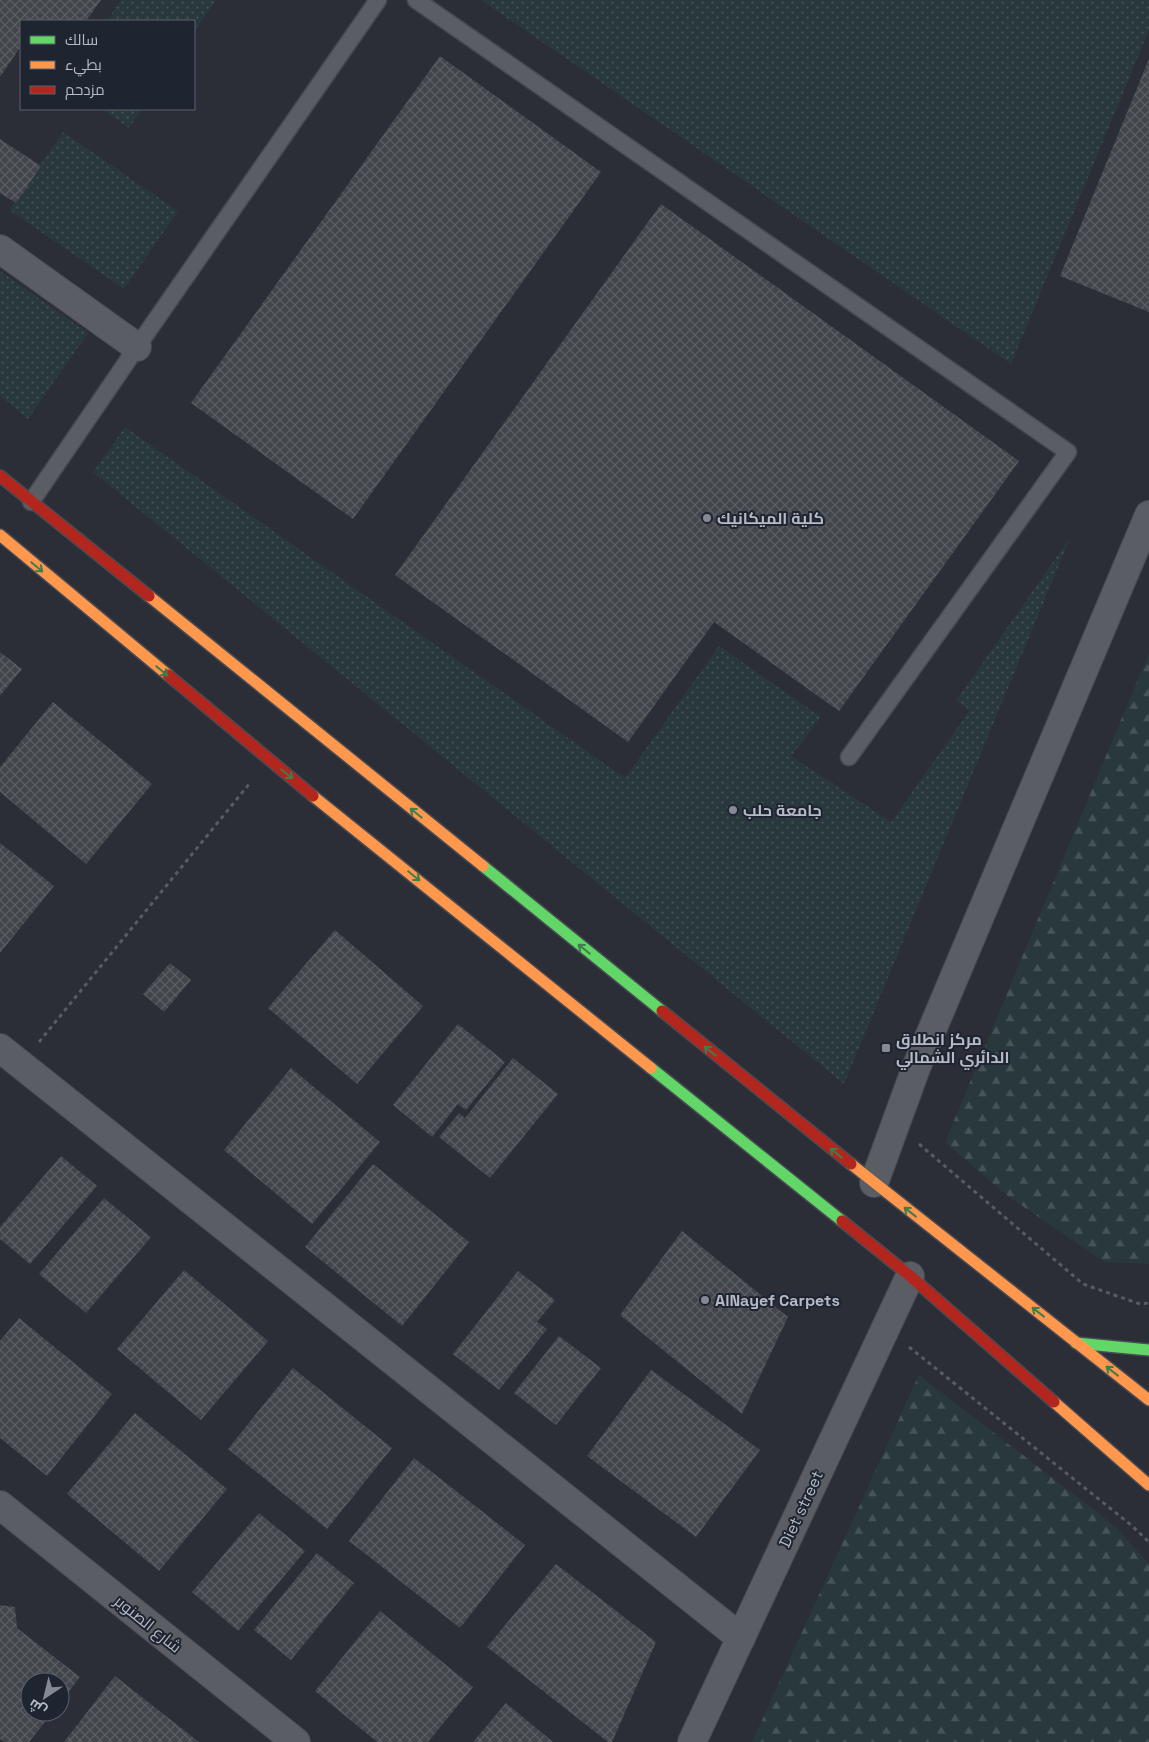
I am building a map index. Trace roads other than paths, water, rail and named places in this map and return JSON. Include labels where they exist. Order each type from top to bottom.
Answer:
[{"type":"main road","points":[[0,476],[874,1183],[1149,1400]]},
{"type":"main road","points":[[0,536],[269,760],[910,1276],[1149,1485]]},
{"type":"main road","points":[[1076,1342],[1149,1350]]},
{"type":"main road","points":[[1134,1472],[1149,1468]]},
{"type":"street","points":[[0,249],[137,346]]},
{"type":"street","points":[[874,1183],[916,1068],[1149,515]]},
{"type":"street","points":[[10,1056],[741,1638]]},
{"type":"street","name":"Diet street","points":[[692,1742],[910,1276]]},
{"type":"street","name":"شارع الصنوبر","points":[[0,1505],[296,1742]]},
{"type":"lane","points":[[31,502],[137,346],[378,0]]},
{"type":"lane","points":[[416,0],[1068,452],[849,757]]},
{"type":"place","name":"كلية الميكانيك","points":[[707,518]]},
{"type":"place","name":"جامعة حلب","points":[[733,810]]},
{"type":"place","name":"مركز انطلاق الدائري الشمالي","points":[[886,1048]]},
{"type":"place","name":"AlNayef Carpets","points":[[705,1300]]}]
